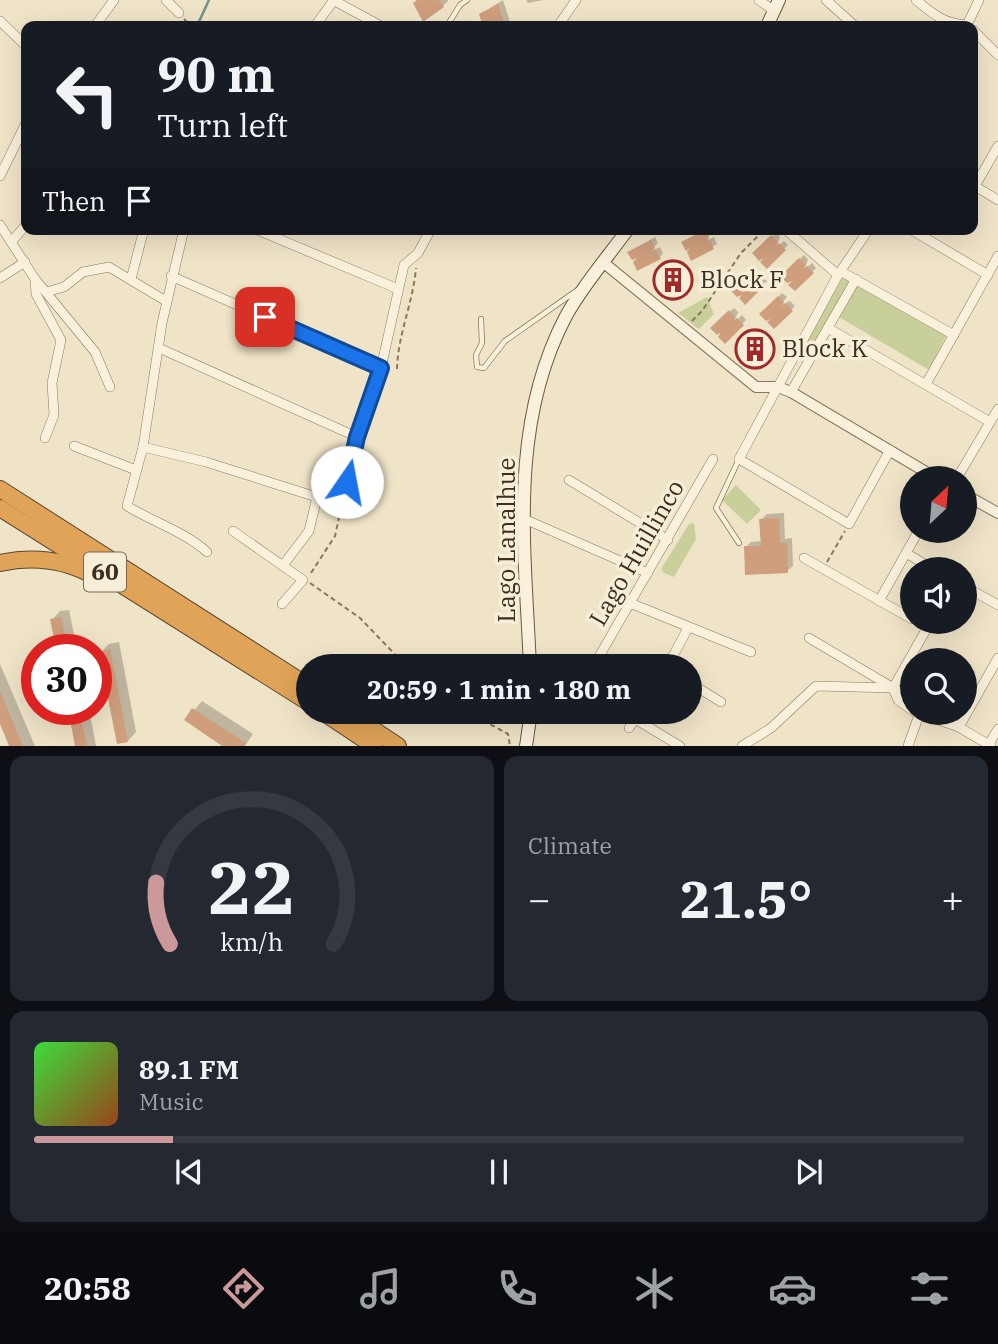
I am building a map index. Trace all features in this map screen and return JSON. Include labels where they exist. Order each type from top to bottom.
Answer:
[{"type":"highway","points":[[0,482],[44,517]]},
{"type":"highway","name":"60","points":[[0,489],[296,678]]},
{"type":"highway","name":"60","points":[[0,508],[296,694]]},
{"type":"highway","points":[[0,563],[35,559],[73,566],[210,638]]},
{"type":"highway","points":[[341,724],[374,746]]},
{"type":"highway","points":[[365,724],[398,746]]},
{"type":"main road","name":"Lago Lanalhue","points":[[529,654],[522,519],[524,465],[538,390],[557,335],[584,287],[624,235]]},
{"type":"main road","points":[[526,746],[529,724]]},
{"type":"street","points":[[99,21],[114,0]]},
{"type":"street","points":[[166,0],[179,13]]},
{"type":"street","points":[[318,21],[333,0],[372,21]]},
{"type":"street","points":[[561,21],[576,0]]},
{"type":"street","points":[[759,0],[777,6]]},
{"type":"street","points":[[826,0],[849,21]]},
{"type":"street","points":[[916,0],[944,21]]},
{"type":"street","points":[[971,21],[979,0]]},
{"type":"street","points":[[0,21],[21,41]]},
{"type":"street","points":[[978,36],[998,55]]},
{"type":"street","points":[[0,176],[21,133]]},
{"type":"street","points":[[978,178],[998,146]]},
{"type":"street","points":[[978,188],[998,200]]},
{"type":"street","points":[[0,225],[35,279],[95,352],[110,387]]},
{"type":"street","points":[[12,242],[21,231]]},
{"type":"street","points":[[131,279],[142,235]]},
{"type":"street","points":[[182,235],[166,301],[143,446],[127,506],[169,530],[192,538],[207,552]]},
{"type":"street","points":[[270,235],[398,289]]},
{"type":"street","points":[[143,446],[206,462],[342,505],[357,437],[381,368],[404,265],[418,253],[428,235]]},
{"type":"street","points":[[792,235],[840,273],[856,279],[954,335]]},
{"type":"street","points":[[865,235],[840,273],[739,459],[849,524],[890,450]]},
{"type":"street","points":[[920,235],[988,275]]},
{"type":"street","points":[[926,384],[998,256]]},
{"type":"street","points":[[0,278],[25,262]]},
{"type":"street","points":[[604,262],[756,387],[778,387],[791,392],[916,466]]},
{"type":"street","points":[[46,292],[64,287],[83,272],[109,267],[166,301]]},
{"type":"street","points":[[172,276],[381,368]]},
{"type":"street","points":[[35,279],[36,294],[61,340],[52,383],[54,415],[45,438]]},
{"type":"street","points":[[791,392],[856,279]]},
{"type":"street","points":[[828,328],[990,422]]},
{"type":"street","points":[[159,348],[357,437]]},
{"type":"street","points":[[964,466],[998,409]]},
{"type":"street","points":[[74,446],[136,470]]},
{"type":"street","name":"Lago Huillinco","points":[[601,654],[713,459]]},
{"type":"street","points":[[569,480],[668,540]]},
{"type":"street","points":[[284,565],[309,531],[317,497]]},
{"type":"street","points":[[977,501],[998,513]]},
{"type":"street","points":[[522,519],[648,573]]},
{"type":"street","points":[[233,531],[303,580],[282,604]]},
{"type":"street","points":[[879,601],[912,543]]},
{"type":"street","points":[[906,553],[913,557]]},
{"type":"street","points":[[804,558],[900,612]]},
{"type":"street","points":[[977,593],[998,605]]},
{"type":"street","points":[[630,603],[751,652]]},
{"type":"street","points":[[674,654],[688,628]]},
{"type":"street","points":[[893,688],[924,634]]},
{"type":"street","points":[[809,638],[900,692]]},
{"type":"street","points":[[959,727],[997,664]]},
{"type":"street","points":[[742,746],[771,728],[816,686],[893,688]]},
{"type":"street","points":[[893,688],[900,701]]},
{"type":"street","points":[[702,691],[720,702]]},
{"type":"street","points":[[642,724],[680,746]]},
{"type":"street","points":[[908,746],[912,725]]},
{"type":"street","points":[[953,725],[959,727]]},
{"type":"street","points":[[956,725],[990,745],[998,729]]},
{"type":"lane","points":[[450,21],[460,5],[467,0]]},
{"type":"lane","points":[[481,319],[482,344],[477,355],[477,367],[484,368],[505,341],[539,319],[570,292],[584,287]]},
{"type":"lane","points":[[739,459],[716,508],[739,543]]},
{"type":"path","points":[[684,328],[702,312],[741,253],[759,235]]},
{"type":"path","points":[[397,369],[397,346],[414,291],[418,253]]},
{"type":"path","points":[[342,505],[335,536],[306,580],[360,618],[395,654]]},
{"type":"path","points":[[823,569],[849,524]]},
{"type":"path","points":[[490,724],[508,734],[510,746]]},
{"type":"green space","points":[[843,277],[850,281],[813,348],[805,343]]},
{"type":"green space","points":[[858,284],[946,336],[929,370],[839,317]]},
{"type":"green space","points":[[707,297],[714,314],[699,329],[678,313]]},
{"type":"green space","points":[[736,485],[761,510],[747,524],[722,500]]},
{"type":"green space","points":[[694,523],[696,539],[674,577],[664,573],[661,569],[689,524]]},
{"type":"building","points":[[417,0],[439,0],[444,7],[422,21],[413,3]]},
{"type":"building","points":[[498,4],[503,21],[481,21],[479,14]]},
{"type":"building","points":[[695,235],[708,235],[706,242],[710,240],[714,249],[691,261],[687,252],[690,248],[686,251],[681,242]]},
{"type":"building","points":[[771,235],[778,242],[776,246],[779,243],[786,250],[767,269],[760,262],[764,258],[759,261],[752,253]]},
{"type":"building","points":[[651,240],[655,248],[652,252],[656,250],[661,259],[637,271],[633,262],[637,258],[632,260],[627,252]]},
{"type":"building","points":[[799,258],[806,265],[803,269],[807,266],[814,273],[795,291],[788,285],[792,281],[787,283],[780,276]]},
{"type":"building","name":"Block F","points":[[680,265],[685,273],[681,277],[686,274],[690,283],[666,295],[662,287],[667,285],[661,285],[657,276]]},
{"type":"building","points":[[749,271],[756,278],[754,283],[757,279],[764,286],[745,305],[739,298],[742,295],[737,297],[730,290]]},
{"type":"building","points":[[778,296],[784,302],[782,307],[786,303],[793,311],[774,329],[767,322],[771,319],[766,321],[759,314]]},
{"type":"building","points":[[729,310],[735,317],[733,321],[737,318],[744,325],[725,344],[718,337],[721,332],[717,335],[710,328]]},
{"type":"building","name":"Block K","points":[[756,332],[763,339],[761,344],[765,340],[772,347],[753,366],[746,359],[750,355],[745,358],[738,351]]},
{"type":"building","points":[[779,518],[780,543],[787,543],[788,573],[745,575],[744,546],[761,546],[759,519]]},
{"type":"building","points":[[61,617],[65,634],[53,634],[50,619]]},
{"type":"building","points":[[112,659],[128,742],[117,744],[112,718]]},
{"type":"building","points":[[0,691],[23,746],[9,746],[0,724]]},
{"type":"building","points":[[192,708],[246,743],[244,746],[222,746],[184,720]]},
{"type":"building","points":[[71,725],[82,725],[87,746],[75,746]]},
{"type":"waterway","points":[[199,21],[209,0]]},
{"type":"place","name":"Block F","points":[[673,280]]},
{"type":"place","name":"Block K","points":[[755,349]]},
{"type":"route","points":[[265,317],[381,368],[357,437],[347,482]]}]
